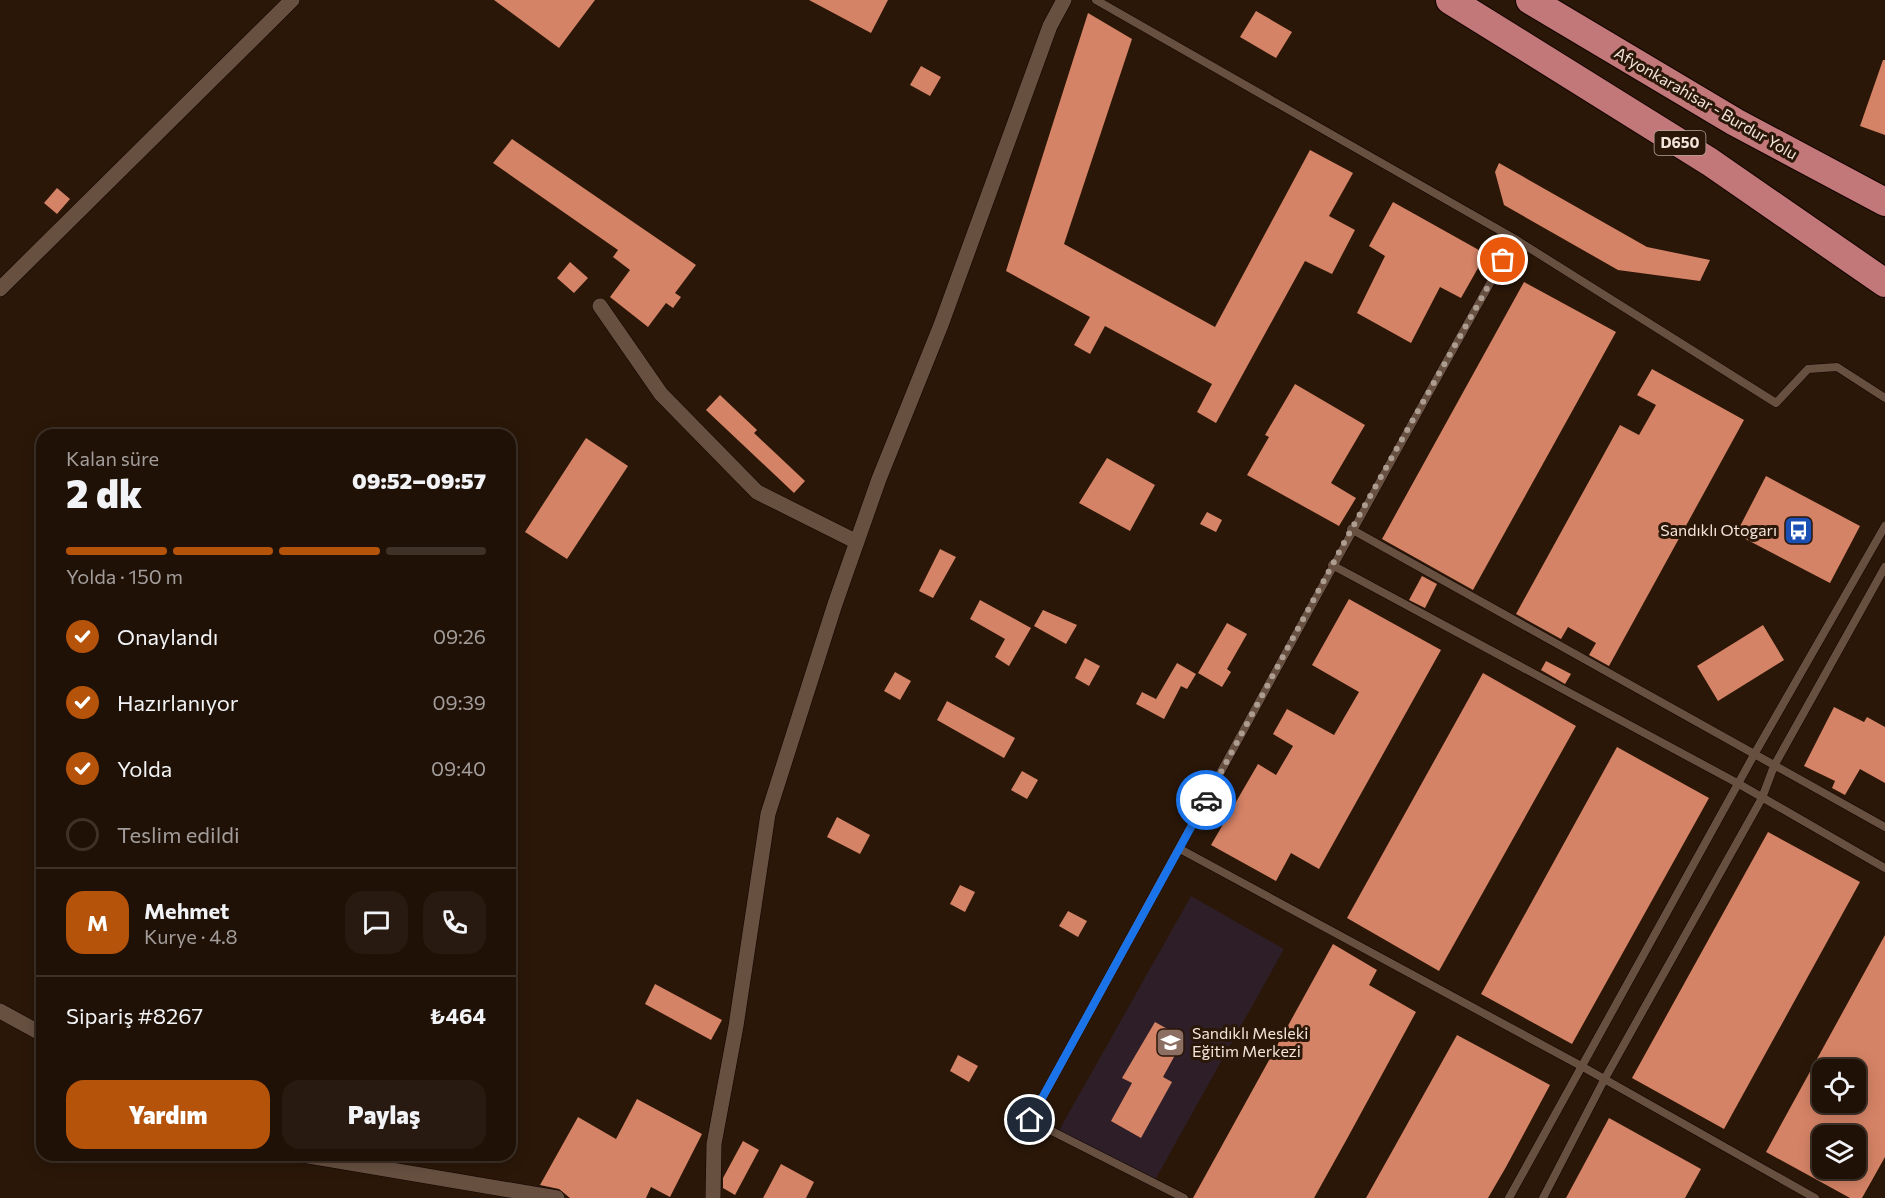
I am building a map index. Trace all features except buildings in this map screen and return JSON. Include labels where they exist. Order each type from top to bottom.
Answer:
[{"type":"highway","name":"D650","points":[[1450,0],[1710,162],[1885,283]]},
{"type":"highway","name":"Afyonkarahisar - Burdur Yolu","points":[[1530,0],[1735,122],[1885,202]]},
{"type":"street","points":[[0,289],[292,0]]},
{"type":"street","points":[[713,1198],[714,1144],[736,1026],[768,814],[857,542],[941,325],[1050,26],[1064,0]]},
{"type":"street","points":[[600,306],[661,394],[757,492],[857,542]]},
{"type":"street","points":[[0,1011],[36,1031]]},
{"type":"street","points":[[339,1161],[558,1198]]},
{"type":"lane","points":[[1096,0],[1515,239],[1776,403],[1808,369],[1838,367],[1885,398]]},
{"type":"lane","points":[[1184,1198],[1030,1120],[1180,849],[1351,530],[1515,239]]},
{"type":"lane","points":[[1509,1198],[1755,753],[1885,526]]},
{"type":"lane","points":[[1351,530],[1885,827]]},
{"type":"lane","points":[[1332,565],[1738,784],[1885,867]]},
{"type":"lane","points":[[1544,1198],[1604,1080],[1762,798],[1773,766],[1885,567]]},
{"type":"lane","points":[[1180,849],[1583,1067],[1815,1198]]},
{"type":"shaded area","name":"Sandıklı Mesleki Eğitim Merkezi","points":[[1191,896],[1284,949],[1151,1187],[1057,1134]]},
{"type":"way so far","points":[[1206,800],[1351,530],[1503,260]]},
{"type":"place","name":"Sandıklı Otogarı","points":[[1798,530]]},
{"type":"place","name":"Sandıklı Mesleki Eğitim Merkezi","points":[[1171,1042]]},
{"type":"route","points":[[1030,1120],[1206,800]]}]
